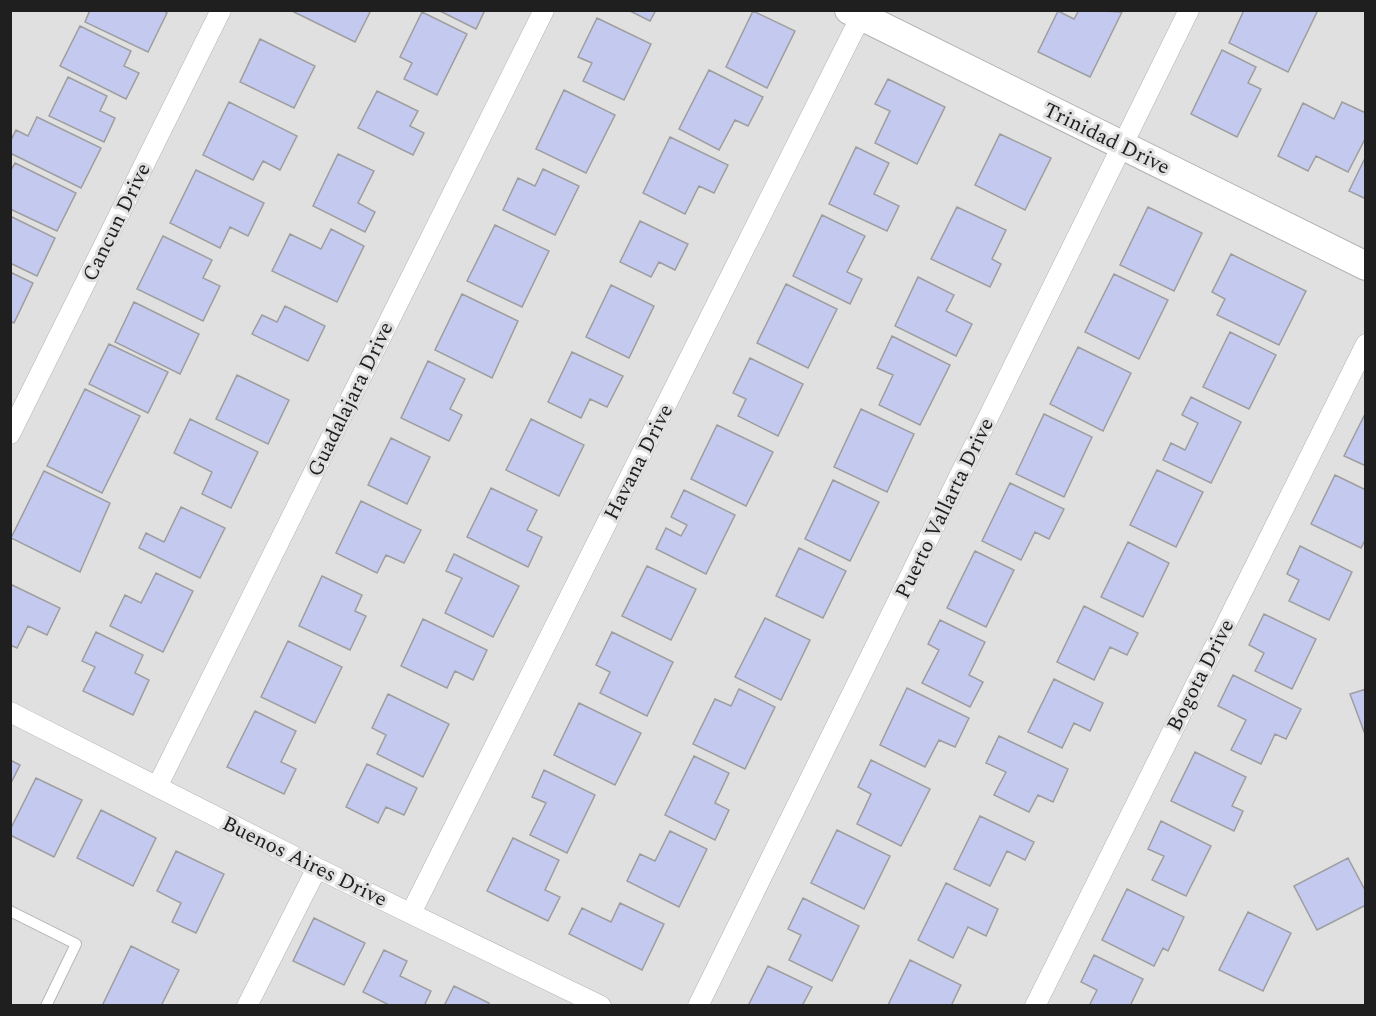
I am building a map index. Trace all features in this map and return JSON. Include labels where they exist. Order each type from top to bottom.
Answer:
[{"type":"street","name":"Cancun Drive","points":[[10,434],[221,10]]},
{"type":"street","name":"Guadalajara Drive","points":[[157,787],[544,10]]},
{"type":"street","name":"Puerto Vallarta Drive","points":[[698,1005],[1189,10]]},
{"type":"street","name":"Trinidad Drive","points":[[858,12],[1365,266]]},
{"type":"street","name":"Havana Drive","points":[[411,913],[858,12]]},
{"type":"street","name":"Bogota Drive","points":[[1035,1005],[1365,344]]},
{"type":"street","name":"Buenos Aires Drive","points":[[10,712],[317,868],[601,1005]]},
{"type":"street","points":[[248,1005],[317,868]]},
{"type":"lane","points":[[10,911],[76,944],[46,1005]]},
{"type":"building","points":[[90,10],[163,10],[167,13],[148,52],[85,22]]},
{"type":"building","points":[[290,10],[367,10],[370,12],[355,42]]},
{"type":"building","points":[[438,10],[485,10],[476,29]]},
{"type":"building","points":[[628,10],[656,10],[650,21]]},
{"type":"building","points":[[1079,10],[1122,12],[1090,77],[1038,52],[1058,11],[1074,19]]},
{"type":"building","points":[[1244,10],[1318,10],[1288,72],[1229,43]]},
{"type":"building","points":[[753,11],[795,31],[767,88],[726,67]]},
{"type":"building","points":[[422,12],[467,34],[437,95],[404,79],[412,63],[400,57]]},
{"type":"building","points":[[597,18],[651,44],[624,100],[583,81],[592,63],[578,57]]},
{"type":"building","points":[[80,26],[131,51],[124,66],[139,73],[126,99],[60,66]]},
{"type":"building","points":[[260,39],[315,66],[294,108],[240,82]]},
{"type":"building","points":[[1222,50],[1256,67],[1248,83],[1261,89],[1237,137],[1191,114]]},
{"type":"building","points":[[709,70],[763,97],[748,126],[735,120],[719,150],[679,129]]},
{"type":"building","points":[[68,77],[107,96],[100,111],[115,118],[104,142],[49,116]]},
{"type":"building","points":[[888,79],[945,107],[917,164],[875,143],[890,111],[875,104]]},
{"type":"building","points":[[564,90],[615,115],[586,173],[536,149]]},
{"type":"building","points":[[377,91],[418,111],[410,126],[424,133],[413,155],[358,128]]},
{"type":"building","points":[[229,102],[297,136],[280,170],[263,161],[253,180],[203,155]]},
{"type":"building","points":[[1342,102],[1366,113],[1366,137],[1348,172],[1316,156],[1308,171],[1278,156],[1303,103],[1334,119]]},
{"type":"building","points":[[37,117],[101,148],[81,188],[10,153],[10,142],[16,130],[28,136]]},
{"type":"building","points":[[1000,134],[1051,158],[1025,210],[975,185]]},
{"type":"building","points":[[670,137],[728,165],[714,193],[699,186],[685,214],[643,193]]},
{"type":"building","points":[[856,147],[889,163],[874,194],[899,206],[887,231],[829,204]]},
{"type":"building","points":[[338,154],[374,171],[358,203],[375,212],[365,232],[313,206]]},
{"type":"building","points":[[1366,156],[1366,199],[1349,191]]},
{"type":"building","points":[[15,163],[76,193],[57,231],[10,209],[10,172]]},
{"type":"building","points":[[543,169],[579,186],[555,235],[503,210],[518,178],[535,186]]},
{"type":"building","points":[[196,170],[264,203],[248,236],[230,227],[220,248],[170,223]]},
{"type":"building","points":[[957,207],[1006,230],[992,259],[1001,264],[990,287],[931,259]]},
{"type":"building","points":[[1148,207],[1202,233],[1174,291],[1120,265]]},
{"type":"building","points":[[822,215],[865,236],[847,272],[862,279],[850,304],[793,276]]},
{"type":"building","points":[[10,216],[55,238],[37,276],[10,263]]},
{"type":"building","points":[[640,221],[688,244],[675,270],[659,262],[651,277],[620,262]]},
{"type":"building","points":[[495,225],[549,251],[522,307],[467,281]]},
{"type":"building","points":[[331,229],[364,246],[337,302],[272,271],[290,234],[321,249]]},
{"type":"building","points":[[163,236],[212,260],[203,278],[220,286],[203,321],[137,289]]},
{"type":"building","points":[[1231,254],[1306,291],[1279,345],[1217,315],[1225,299],[1212,292]]},
{"type":"building","points":[[10,272],[33,283],[14,323],[10,321]]},
{"type":"building","points":[[1114,274],[1168,300],[1139,359],[1085,332]]},
{"type":"building","points":[[918,277],[954,295],[946,311],[972,324],[956,356],[895,326]]},
{"type":"building","points":[[786,284],[837,309],[808,368],[757,343]]},
{"type":"building","points":[[611,285],[654,306],[629,358],[586,337]]},
{"type":"building","points":[[462,294],[518,321],[492,378],[435,350]]},
{"type":"building","points":[[134,302],[199,334],[180,374],[115,342]]},
{"type":"building","points":[[285,306],[325,326],[308,361],[252,334],[262,315],[277,322]]},
{"type":"building","points":[[1230,332],[1276,355],[1249,409],[1203,387]]},
{"type":"building","points":[[892,336],[950,365],[920,425],[879,405],[893,375],[877,368]]},
{"type":"building","points":[[109,344],[168,372],[148,413],[89,384]]},
{"type":"building","points":[[1078,347],[1131,373],[1103,431],[1050,404]]},
{"type":"building","points":[[572,352],[623,376],[607,407],[590,399],[581,418],[548,402]]},
{"type":"building","points":[[750,358],[803,384],[778,436],[738,416],[746,399],[733,393]]},
{"type":"building","points":[[428,361],[465,379],[450,409],[462,415],[449,441],[401,418]]},
{"type":"building","points":[[237,375],[289,400],[268,444],[216,419]]},
{"type":"building","points":[[85,389],[140,416],[102,493],[47,466]]},
{"type":"building","points":[[1191,397],[1241,422],[1211,483],[1163,460],[1171,443],[1185,450],[1198,423],[1182,415]]},
{"type":"building","points":[[861,409],[914,434],[887,492],[834,467]]},
{"type":"building","points":[[1366,412],[1366,466],[1344,456]]},
{"type":"building","points":[[1044,414],[1092,437],[1064,497],[1016,474]]},
{"type":"building","points":[[190,419],[258,452],[231,508],[202,494],[212,472],[174,453]]},
{"type":"building","points":[[531,419],[584,445],[559,496],[506,470]]},
{"type":"building","points":[[717,425],[773,452],[746,506],[691,479]]},
{"type":"building","points":[[391,438],[430,457],[407,504],[368,485]]},
{"type":"building","points":[[1157,470],[1203,492],[1176,547],[1130,525]]},
{"type":"building","points":[[44,471],[110,503],[80,572],[11,538]]},
{"type":"building","points":[[1335,475],[1366,490],[1366,538],[1361,548],[1311,524]]},
{"type":"building","points":[[833,480],[879,502],[850,561],[805,539]]},
{"type":"building","points":[[1010,483],[1064,509],[1049,539],[1035,532],[1021,560],[982,541]]},
{"type":"building","points":[[491,488],[537,510],[527,530],[542,537],[528,567],[467,537]]},
{"type":"building","points":[[684,490],[735,515],[706,574],[656,549],[666,528],[681,536],[687,525],[671,517]]},
{"type":"building","points":[[361,501],[421,530],[404,563],[386,555],[377,573],[336,553]]},
{"type":"building","points":[[181,507],[225,528],[200,578],[139,548],[146,533],[164,542]]},
{"type":"building","points":[[1128,542],[1169,563],[1143,617],[1101,597]]},
{"type":"building","points":[[1300,546],[1352,572],[1329,620],[1289,601],[1299,580],[1287,574]]},
{"type":"building","points":[[799,548],[846,571],[823,618],[776,596]]},
{"type":"building","points":[[975,551],[1014,570],[986,627],[947,608]]},
{"type":"building","points":[[454,554],[519,586],[493,637],[445,613],[462,578],[446,571]]},
{"type":"building","points":[[647,566],[696,589],[671,640],[622,616]]},
{"type":"building","points":[[156,573],[193,591],[163,652],[110,626],[125,595],[141,603]]},
{"type":"building","points":[[322,576],[362,595],[355,611],[366,616],[350,650],[299,626]]},
{"type":"building","points":[[10,584],[60,608],[47,635],[28,626],[17,648],[10,645]]},
{"type":"building","points":[[1084,606],[1138,633],[1127,655],[1110,647],[1094,680],[1057,662]]},
{"type":"building","points":[[1264,614],[1316,639],[1292,689],[1255,671],[1264,653],[1249,645]]},
{"type":"building","points":[[765,618],[810,640],[781,700],[735,677]]},
{"type":"building","points":[[423,619],[487,650],[473,680],[455,671],[447,688],[401,666]]},
{"type":"building","points":[[940,620],[985,642],[969,675],[983,682],[970,707],[922,683],[939,650],[928,644]]},
{"type":"building","points":[[96,632],[143,655],[135,673],[149,680],[133,715],[83,691],[95,667],[82,661]]},
{"type":"building","points":[[612,632],[673,662],[647,716],[600,693],[610,672],[596,665]]},
{"type":"building","points":[[288,641],[342,667],[315,723],[261,697]]},
{"type":"building","points":[[1233,675],[1301,709],[1286,739],[1275,734],[1261,764],[1231,750],[1246,720],[1218,706]]},
{"type":"building","points":[[1054,679],[1103,703],[1090,731],[1074,723],[1062,748],[1028,732]]},
{"type":"building","points":[[907,688],[969,718],[955,747],[939,740],[925,767],[880,745]]},
{"type":"building","points":[[739,689],[775,707],[745,769],[693,744],[715,699],[731,706]]},
{"type":"building","points":[[1366,689],[1366,737],[1350,694]]},
{"type":"building","points":[[388,694],[449,724],[423,777],[377,754],[386,735],[372,728]]},
{"type":"building","points":[[579,703],[641,733],[615,785],[554,755]]},
{"type":"building","points":[[255,711],[296,731],[281,762],[296,769],[284,794],[227,767]]},
{"type":"building","points":[[999,736],[1068,769],[1053,802],[1038,795],[1029,812],[994,795],[1006,772],[986,763]]},
{"type":"building","points":[[1195,752],[1246,777],[1232,806],[1243,811],[1234,831],[1171,801]]},
{"type":"building","points":[[694,756],[729,773],[715,803],[729,810],[715,840],[665,815]]},
{"type":"building","points":[[10,760],[20,765],[10,785]]},
{"type":"building","points":[[871,760],[930,789],[901,846],[857,824],[871,794],[858,787]]},
{"type":"building","points":[[367,764],[417,788],[404,815],[386,807],[378,823],[346,807]]},
{"type":"building","points":[[544,770],[595,795],[567,853],[530,835],[546,803],[532,797]]},
{"type":"building","points":[[36,778],[82,800],[54,857],[10,835],[10,830]]},
{"type":"building","points":[[101,810],[156,838],[133,886],[77,858]]},
{"type":"building","points":[[980,816],[1034,842],[1025,860],[1007,851],[990,886],[954,869]]},
{"type":"building","points":[[1161,821],[1211,846],[1186,896],[1152,880],[1164,856],[1148,849]]},
{"type":"building","points":[[837,830],[890,856],[864,909],[811,883]]},
{"type":"building","points":[[670,831],[707,849],[679,907],[627,881],[640,854],[655,861]]},
{"type":"building","points":[[513,838],[559,860],[545,890],[560,897],[548,921],[487,891]]},
{"type":"building","points":[[176,851],[224,874],[196,933],[172,922],[181,903],[157,891]]},
{"type":"building","points":[[1348,858],[1366,892],[1366,905],[1317,930],[1294,886]]},
{"type":"building","points":[[946,883],[998,909],[986,936],[968,927],[953,958],[918,940]]},
{"type":"building","points":[[1127,889],[1184,917],[1168,951],[1163,948],[1154,966],[1102,940]]},
{"type":"building","points":[[803,898],[859,926],[832,981],[789,960],[801,935],[788,929]]},
{"type":"building","points":[[620,903],[664,924],[642,970],[569,934],[582,908],[611,922]]},
{"type":"building","points":[[1248,912],[1291,933],[1263,991],[1219,970]]},
{"type":"building","points":[[314,918],[365,943],[344,985],[293,961]]},
{"type":"building","points":[[131,946],[179,970],[161,1006],[102,1006]]},
{"type":"building","points":[[384,950],[407,961],[400,976],[431,991],[424,1006],[391,1006],[363,992]]},
{"type":"building","points":[[1094,955],[1143,979],[1130,1006],[1089,1006],[1097,990],[1081,982]]},
{"type":"building","points":[[910,960],[961,985],[951,1006],[888,1005]]},
{"type":"building","points":[[768,966],[812,987],[802,1006],[748,1006]]},
{"type":"building","points":[[454,986],[489,1003],[487,1006],[444,1006]]}]
